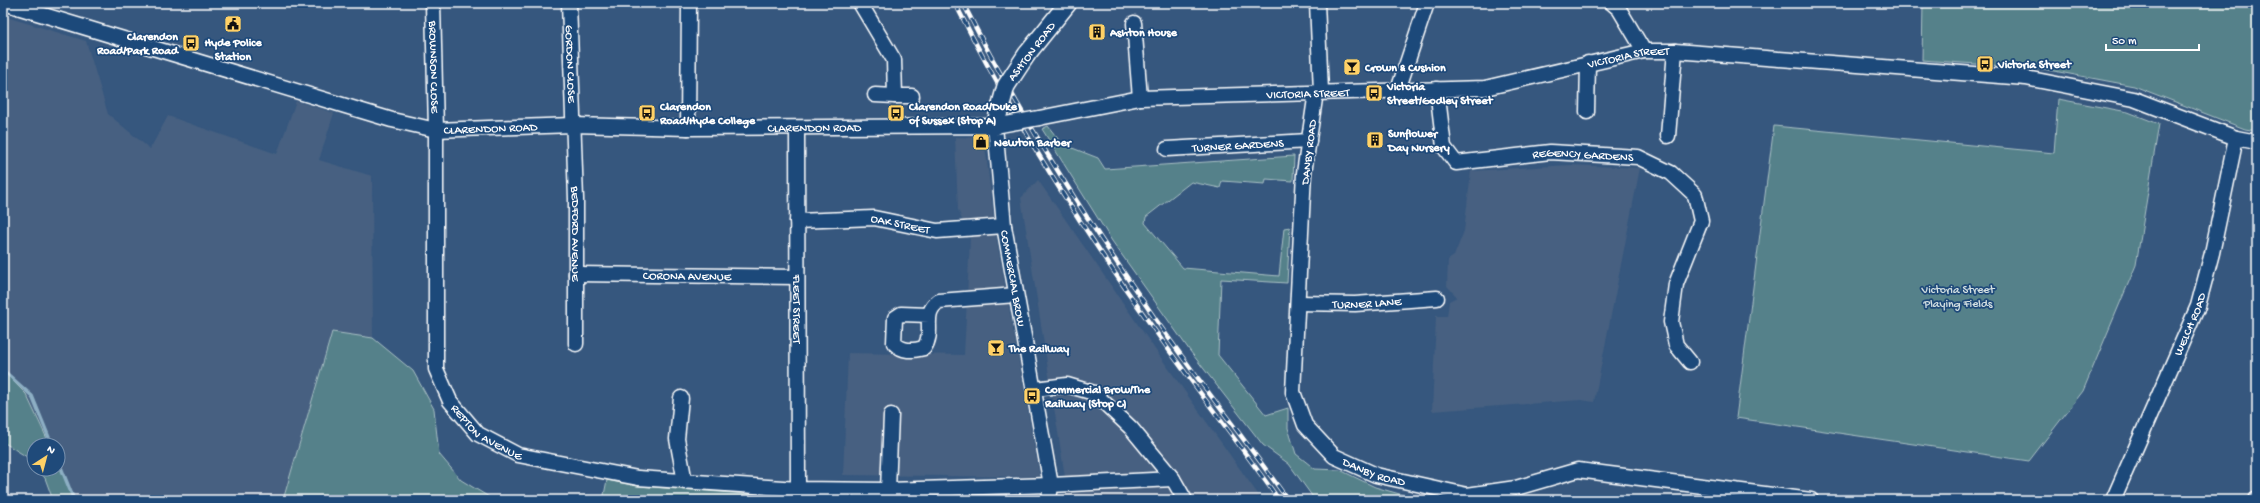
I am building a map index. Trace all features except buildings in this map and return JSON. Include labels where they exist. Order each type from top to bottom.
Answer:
[{"type":"street","name":"CLARENDON ROAD","points":[[4,3],[392,120],[436,130],[573,125],[688,128],[996,126]]},
{"type":"street","name":"BROWNSON CLOSE","points":[[433,3],[436,130]]},
{"type":"street","name":"GORDON CLOSE","points":[[569,3],[573,125]]},
{"type":"street","points":[[688,128],[689,3]]},
{"type":"street","points":[[860,3],[894,60],[895,96]]},
{"type":"street","name":"ASHTON ROAD","points":[[996,126],[1006,86],[1028,54],[1068,3]]},
{"type":"street","name":"DANBY ROAD","points":[[1317,3],[1318,91],[1304,173],[1293,392],[1305,425],[1334,456],[1376,475],[1467,495],[1518,494],[1578,470],[1707,493],[1811,500]]},
{"type":"street","points":[[1398,90],[1427,3]]},
{"type":"street","points":[[1612,3],[1644,51]]},
{"type":"street","points":[[1134,23],[1140,98]]},
{"type":"street","points":[[1668,136],[1675,50]]},
{"type":"street","name":"VICTORIA STREET","points":[[996,126],[1140,98],[1318,91],[1485,88],[1644,51],[1675,50],[2026,78],[2134,99],[2236,138],[2257,142]]},
{"type":"street","points":[[1587,112],[1588,63]]},
{"type":"street","name":"REGENCY GARDENS","points":[[1437,89],[1444,147],[1456,163],[1550,152],[1638,157],[1671,173],[1695,195],[1701,221],[1676,284],[1671,322],[1676,345],[1690,362]]},
{"type":"street","points":[[875,96],[912,96]]},
{"type":"street","name":"BEDFORD AVENUE","points":[[573,125],[576,344]]},
{"type":"street","name":"COMMERCIAL BROW","points":[[996,126],[1004,226],[1052,485],[1049,500]]},
{"type":"street","name":"FLEET STREET","points":[[796,128],[798,489]]},
{"type":"street","name":"REPTON AVENUE","points":[[436,130],[436,368],[450,401],[478,434],[518,455],[638,478],[798,489],[888,490],[1052,485],[1172,479]]},
{"type":"street","name":"WELCH ROAD","points":[[2113,500],[2198,306],[2212,253],[2236,138]]},
{"type":"street","name":"TURNER GARDENS","points":[[1167,149],[1309,141]]},
{"type":"street","name":"OAK STREET","points":[[797,221],[874,218],[937,231],[1004,226]]},
{"type":"street","name":"CORONA AVENUE","points":[[576,274],[797,277]]},
{"type":"street","points":[[929,315],[931,306],[939,301],[1016,294]]},
{"type":"street","name":"TURNER LANE","points":[[1298,303],[1355,304],[1437,298]]},
{"type":"street","points":[[1035,389],[1067,384],[1094,393],[1131,428],[1172,479],[1185,500]]},
{"type":"street","points":[[681,398],[677,438],[685,482]]},
{"type":"street","points":[[888,490],[891,415]]},
{"type":"shaded area","points":[[3,16],[86,41],[108,114],[150,149],[168,116],[277,154],[296,101],[334,113],[319,160],[372,176],[373,338],[332,332],[283,500],[75,500],[64,477],[66,477],[66,437],[46,437],[26,394],[3,371]]},
{"type":"shaded area","points":[[955,137],[984,138],[997,241],[1040,477],[843,475],[848,353],[964,355],[970,239],[958,210]]},
{"type":"shaded area","points":[[1570,165],[1640,168],[1594,402],[1581,400],[1432,411],[1436,316],[1447,316],[1449,301],[1457,297],[1447,286],[1448,260],[1454,256],[1464,231],[1471,171]]},
{"type":"shaded area","points":[[1038,180],[1159,355],[1262,500],[1064,500],[1065,477],[1021,198]]},
{"type":"green space","points":[[1923,3],[2257,3],[2257,131],[2245,129],[2134,86],[2043,69],[1922,60]]},
{"type":"green space","name":"Victoria Street Playing Fields","points":[[2058,99],[2128,112],[2159,124],[2136,265],[2083,391],[2029,461],[1736,418],[1774,126],[2054,153]]},
{"type":"green space","points":[[1048,126],[1062,144],[1098,158],[1105,169],[1294,156],[1293,181],[1266,179],[1265,184],[1222,181],[1220,188],[1191,182],[1146,217],[1145,223],[1183,268],[1279,276],[1284,228],[1290,227],[1287,283],[1221,279],[1218,355],[1266,415],[1288,408],[1288,428],[1296,454],[1315,469],[1340,470],[1375,487],[1410,497],[1429,500],[1315,500],[1289,464],[1263,445],[1190,351],[1112,241],[1042,129]]},
{"type":"green space","points":[[332,332],[373,338],[413,371],[434,409],[439,454],[461,480],[494,500],[283,500]]},
{"type":"green space","points":[[3,371],[26,394],[46,437],[26,437],[26,456],[3,442]]},
{"type":"green space","points":[[44,477],[64,477],[75,500],[53,500]]},
{"type":"green space","points":[[607,480],[638,486],[799,498],[971,500],[603,500]]},
{"type":"waterway","points":[[3,370],[32,396],[49,437]]},
{"type":"waterway","points":[[65,477],[74,500]]},
{"type":"railway","points":[[955,3],[1024,130],[1101,253],[1186,374],[1279,500]]},
{"type":"railway","points":[[963,3],[1008,87],[1056,169],[1108,249],[1177,349],[1288,500]]},
{"type":"place","name":"Hyde Police Station","points":[[233,24]]},
{"type":"place","name":"Ashton House","points":[[1097,32]]},
{"type":"place","name":"Clarendon Road/Park Road","points":[[191,43]]},
{"type":"place","name":"Victoria Street","points":[[1985,64]]},
{"type":"place","name":"Crown & Cushion","points":[[1352,67]]},
{"type":"place","name":"Victoria Street/Godley Street","points":[[1374,93]]},
{"type":"place","name":"Clarendon Road/Hyde College","points":[[647,113]]},
{"type":"place","name":"Clarendon Road/Duke of Sussex (Stop A)","points":[[896,113]]},
{"type":"place","name":"Sunflower Day Nursery","points":[[1375,140]]},
{"type":"place","name":"Newton Barber","points":[[981,142]]},
{"type":"place","name":"The Railway","points":[[996,348]]},
{"type":"place","name":"Commercial Brow/The Railway (Stop C)","points":[[1032,396]]}]
